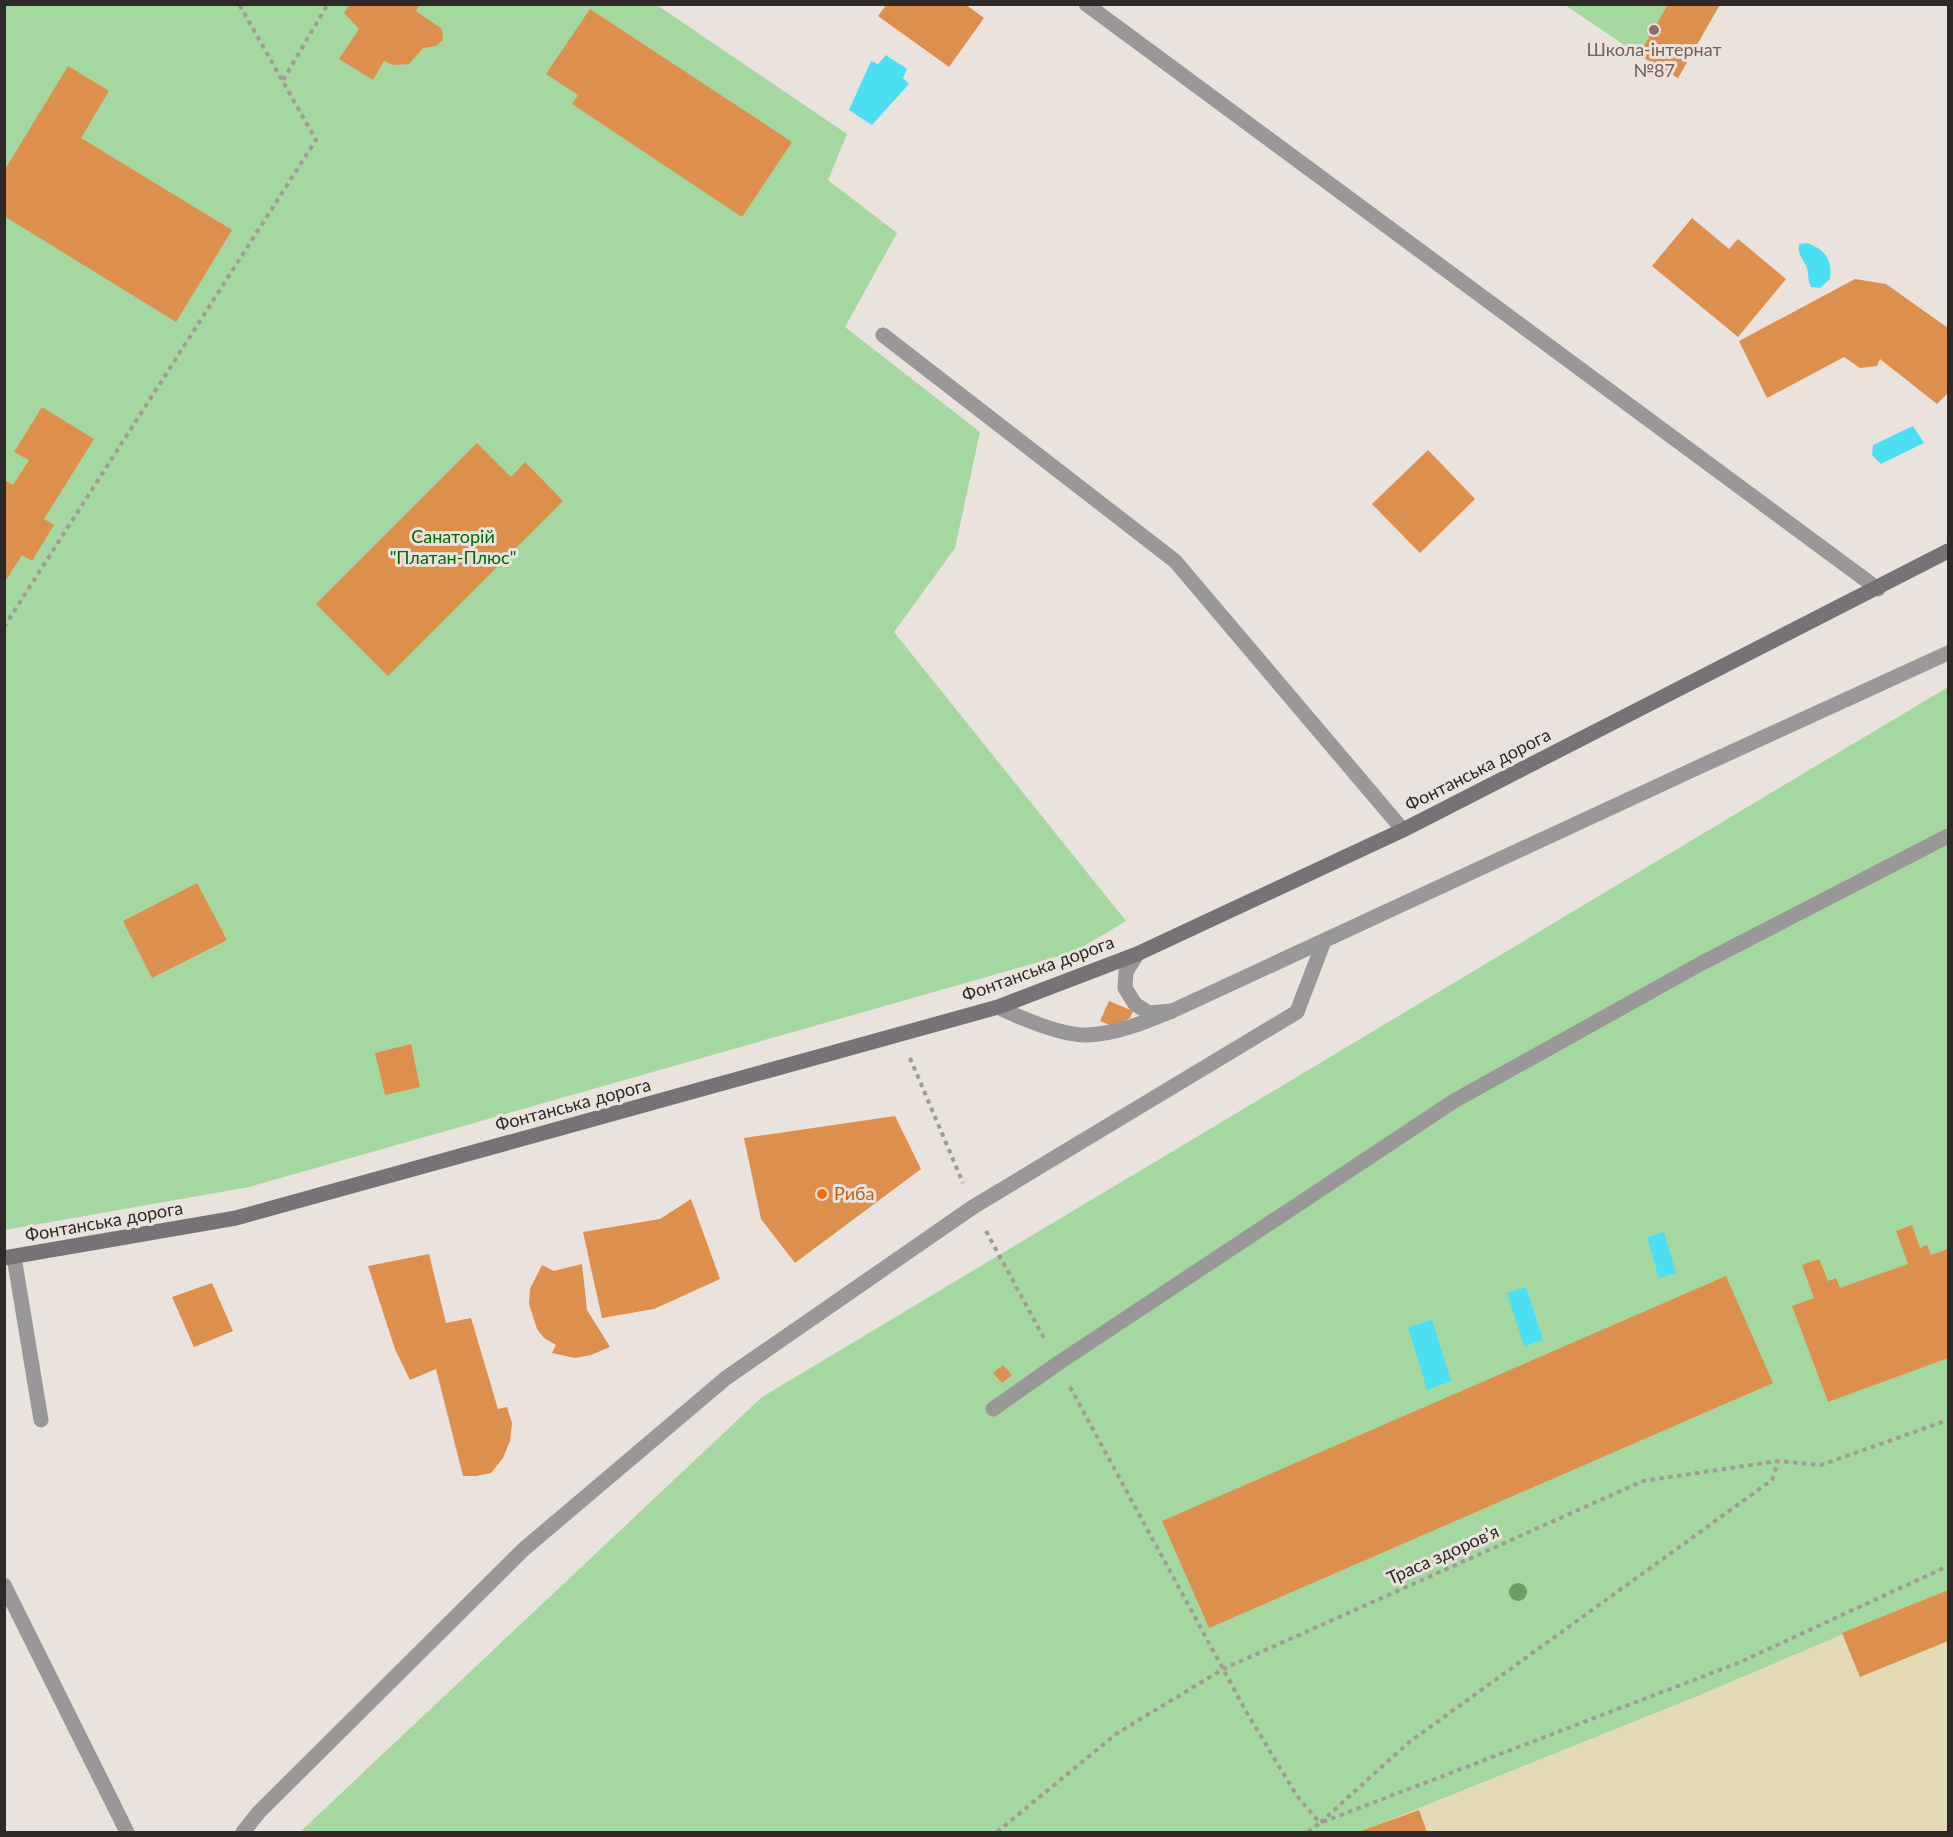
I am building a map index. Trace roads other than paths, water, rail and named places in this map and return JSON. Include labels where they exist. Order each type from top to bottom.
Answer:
[{"type":"main road","name":"Фонтанська дорога","points":[[9,1258],[236,1218],[998,1007],[1137,954],[1403,830],[1878,589],[1948,551]]},
{"type":"street","points":[[1086,4],[1878,589]]},
{"type":"street","points":[[884,335],[1175,561],[1403,830]]},
{"type":"street","points":[[998,1007],[1024,1020],[1086,1035],[1130,1028],[1172,1011],[1948,653]]},
{"type":"street","points":[[993,1409],[1057,1364],[1454,1101],[1702,963],[1948,836]]},
{"type":"street","points":[[243,1833],[259,1812],[524,1549],[726,1378],[973,1207],[1296,1012],[1324,941]]},
{"type":"street","points":[[1137,954],[1126,972],[1125,988],[1135,1004],[1149,1013],[1172,1011]]},
{"type":"street","points":[[9,1258],[41,1420]]},
{"type":"street","points":[[4,1585],[127,1833]]},
{"type":"water","points":[[886,55],[907,69],[903,78],[909,84],[872,125],[849,110],[871,61],[878,64]]},
{"type":"water","points":[[1807,243],[1819,248],[1829,261],[1830,279],[1820,288],[1811,287],[1807,268],[1800,254],[1799,244]]},
{"type":"water","points":[[1913,426],[1924,443],[1881,464],[1872,455],[1873,445]]},
{"type":"water","points":[[1664,1232],[1676,1273],[1659,1278],[1647,1237]]},
{"type":"water","points":[[1526,1287],[1543,1340],[1524,1346],[1507,1293]]},
{"type":"water","points":[[1432,1320],[1451,1381],[1427,1390],[1408,1327]]},
{"type":"place","name":"Школа-інтернат №87","points":[[1654,30]]},
{"type":"place","name":"Риба","points":[[822,1194]]},
{"type":"park label","name":"Санаторій \"Платан-Плюс\"","points":[[453,547]]}]
